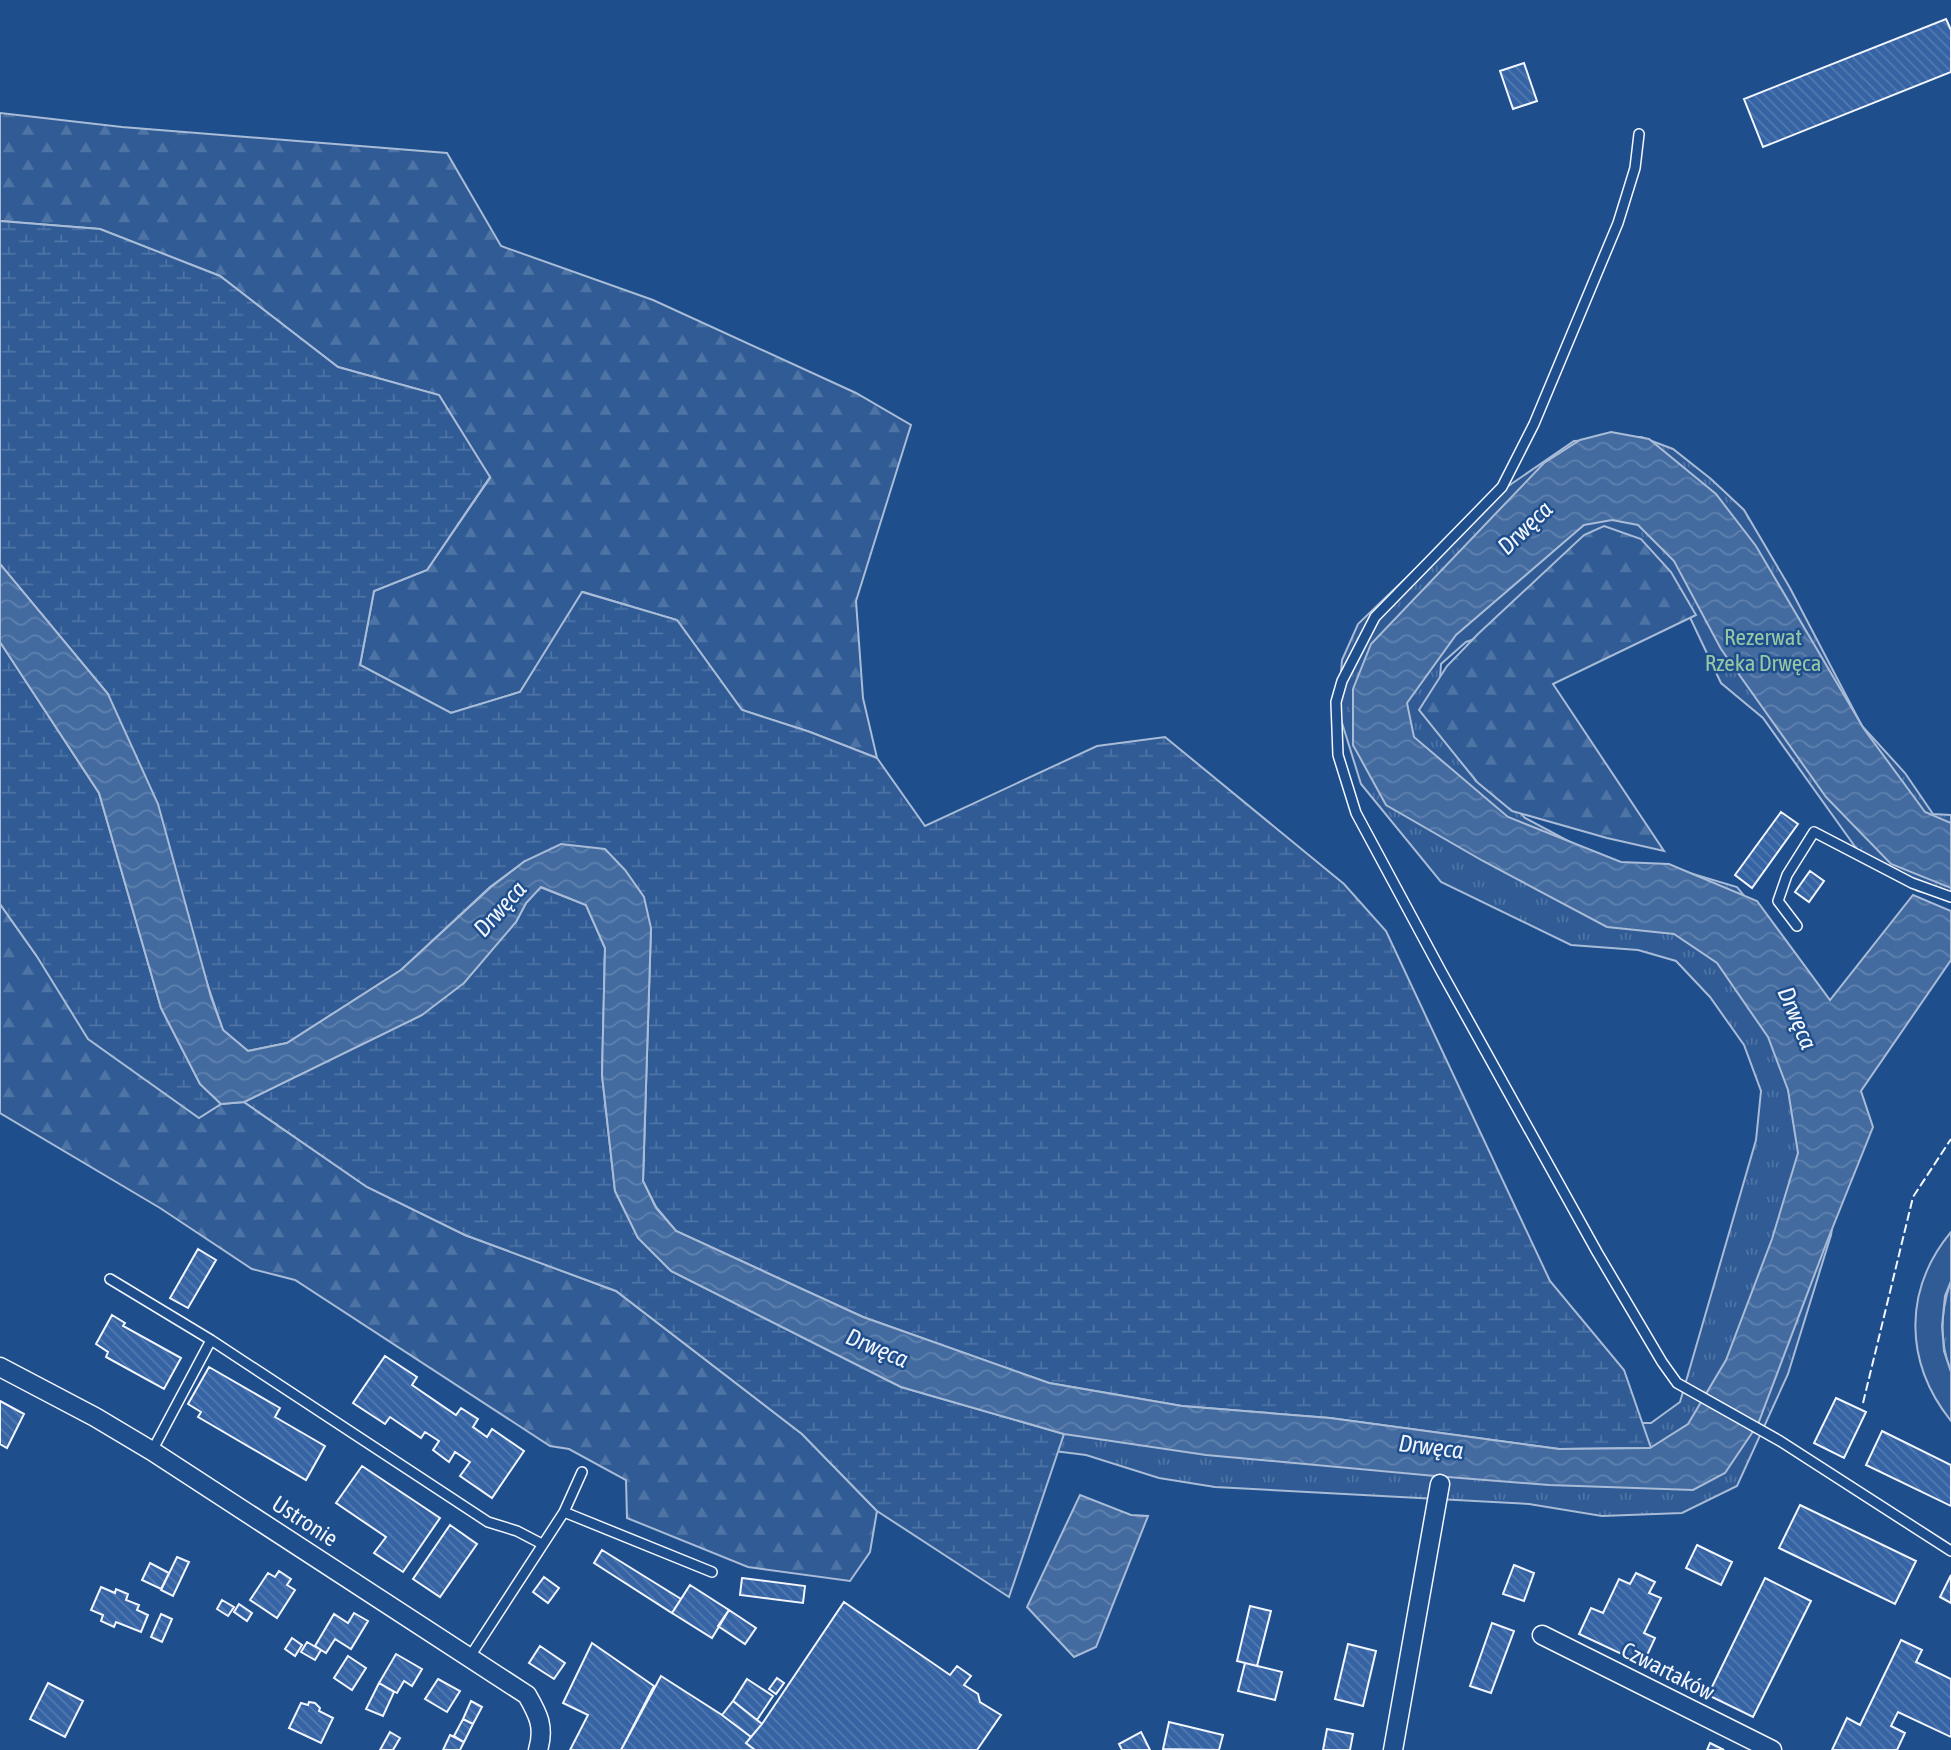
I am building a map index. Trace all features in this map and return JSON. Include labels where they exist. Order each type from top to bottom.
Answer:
[{"type":"street","name":"Ustronie","points":[[0,1367],[95,1417],[152,1451],[527,1695],[540,1717],[542,1737],[538,1750]]},
{"type":"street","points":[[1393,1750],[1440,1484]]},
{"type":"street","name":"Czwartaków","points":[[1542,1635],[1772,1750]]},
{"type":"lane","points":[[1639,134],[1635,168],[1618,223],[1534,424],[1502,487],[1375,617],[1342,681],[1336,702],[1338,755],[1356,813],[1603,1263],[1661,1362],[1677,1383],[1780,1441],[1951,1551]]},
{"type":"lane","points":[[1797,926],[1778,901],[1787,875],[1814,832],[1912,883],[1951,897]]},
{"type":"lane","points":[[110,1279],[211,1340],[488,1522],[517,1531],[542,1544]]},
{"type":"lane","points":[[152,1451],[211,1340]]},
{"type":"lane","points":[[469,1658],[564,1512],[582,1472]]},
{"type":"lane","points":[[564,1512],[712,1572]]},
{"type":"green space","points":[[0,113],[122,127],[447,153],[501,246],[653,300],[856,393],[911,425],[856,601],[863,698],[877,758],[742,710],[677,620],[583,592],[520,692],[451,713],[360,665],[374,591],[427,570],[490,478],[439,395],[338,367],[220,276],[100,229],[0,221]]},
{"type":"green space","points":[[0,221],[100,229],[220,276],[338,367],[439,395],[490,477],[427,570],[374,591],[360,665],[451,713],[520,692],[582,592],[677,620],[742,710],[877,758],[925,826],[1097,746],[1165,737],[1344,884],[1386,931],[1550,1281],[1624,1370],[1651,1448],[1559,1449],[1330,1418],[1182,1406],[1049,1383],[863,1317],[676,1231],[656,1207],[643,1181],[651,928],[525,861],[490,887],[401,970],[287,1043],[248,1051],[223,1030],[108,694],[0,564]]},
{"type":"green space","points":[[1641,437],[1673,449],[1744,510],[1790,588],[1862,726],[1905,773],[1933,814],[1951,815],[1951,899],[1918,891],[1866,862],[1763,718],[1721,683],[1669,573],[1466,642],[1441,664],[1437,723],[1525,818],[1617,867],[1683,871],[1737,887],[1820,988],[1849,1121],[1831,1235],[1788,1374],[1737,1486],[1682,1513],[1602,1516],[1529,1504],[1215,1487],[1159,1478],[1086,1455],[1005,1445],[264,1121],[199,1100],[0,678],[0,540],[1607,1423],[1651,1423],[1680,1402],[1756,1140],[1761,1091],[1744,1045],[1710,997],[1676,961],[1638,950],[1571,945],[1441,882],[1361,784],[1338,710],[1342,660],[1358,624],[1485,502],[1574,441]]},
{"type":"green space","points":[[1604,526],[1641,539],[1671,572],[1696,615],[1553,684],[1664,851],[1512,811],[1477,782],[1419,710],[1447,666],[1478,634],[1584,535]]},
{"type":"green space","points":[[0,642],[99,793],[161,1008],[200,1084],[221,1104],[199,1118],[88,1039],[36,955],[0,904]]},
{"type":"green space","points":[[540,887],[586,905],[605,948],[602,1075],[615,1191],[638,1238],[671,1271],[901,1387],[1064,1434],[1009,1597],[877,1511],[802,1434],[616,1291],[465,1235],[367,1187],[244,1102],[422,1015],[516,922],[526,903]]},
{"type":"green space","points":[[0,904],[36,955],[199,1117],[221,1104],[244,1102],[367,1187],[465,1235],[616,1291],[802,1434],[877,1511],[870,1552],[850,1581],[748,1567],[627,1518],[626,1480],[569,1449],[550,1446],[295,1280],[252,1269],[160,1208],[0,1113]]},
{"type":"green space","points":[[1951,1232],[1951,1281],[1945,1296],[1942,1326],[1944,1351],[1951,1372],[1951,1421],[1924,1375],[1915,1326],[1924,1278],[1935,1254]]},
{"type":"green space","points":[[1951,1281],[1951,1372],[1944,1349],[1942,1326]]},
{"type":"water","name":"Rezerwat Rzeka Drwęca","points":[[1611,432],[1649,439],[1716,494],[1756,546],[1864,729],[1925,812],[1951,823],[1951,888],[1891,864],[1826,797],[1721,649],[1674,561],[1638,525],[1612,520],[1584,525],[1456,635],[1407,703],[1414,737],[1508,817],[1621,862],[1669,864],[1757,901],[1830,1000],[1913,895],[1951,911],[1951,960],[1861,1091],[1873,1127],[1758,1424],[1725,1473],[1693,1490],[1549,1485],[1435,1476],[1206,1455],[1064,1434],[901,1387],[671,1271],[638,1238],[615,1191],[602,1075],[605,948],[586,905],[541,887],[526,903],[516,922],[464,983],[422,1015],[244,1102],[221,1104],[200,1084],[161,1008],[99,793],[0,642],[0,564],[108,694],[158,804],[211,997],[223,1030],[248,1051],[287,1043],[401,970],[491,887],[525,861],[561,844],[605,849],[625,870],[644,897],[651,928],[643,1181],[656,1208],[676,1231],[863,1317],[1049,1383],[1182,1406],[1330,1418],[1559,1449],[1650,1448],[1688,1424],[1726,1360],[1772,1239],[1798,1153],[1788,1090],[1768,1037],[1717,963],[1674,934],[1607,927],[1483,861],[1386,805],[1353,745],[1353,689],[1371,644],[1544,463],[1580,440]]},
{"type":"water","points":[[1080,1495],[1131,1515],[1148,1516],[1096,1647],[1074,1657],[1027,1607]]},
{"type":"building","points":[[1946,19],[1951,30],[1951,72],[1763,147],[1744,99]]},
{"type":"building","points":[[1524,63],[1537,101],[1513,109],[1500,71]]},
{"type":"building","points":[[1781,812],[1798,824],[1752,888],[1735,875]]},
{"type":"building","points":[[1810,871],[1824,881],[1809,902],[1795,892]]},
{"type":"building","points":[[198,1249],[216,1260],[188,1308],[170,1298]]},
{"type":"building","points":[[112,1315],[125,1323],[123,1326],[181,1358],[164,1389],[106,1357],[108,1352],[96,1344]]},
{"type":"building","points":[[385,1356],[417,1377],[412,1385],[456,1415],[461,1408],[478,1419],[473,1427],[487,1437],[492,1429],[524,1451],[492,1498],[460,1476],[470,1462],[455,1452],[449,1462],[433,1450],[439,1441],[425,1432],[421,1438],[390,1417],[385,1424],[353,1403]]},
{"type":"building","points":[[209,1367],[280,1408],[275,1417],[325,1446],[306,1480],[198,1417],[201,1412],[188,1404]]},
{"type":"building","points":[[1836,1398],[1866,1412],[1844,1458],[1814,1443]]},
{"type":"building","points":[[0,1401],[24,1414],[7,1448],[0,1444]]},
{"type":"building","points":[[1882,1431],[1951,1465],[1951,1506],[1866,1465]]},
{"type":"building","points":[[362,1466],[440,1518],[403,1572],[374,1553],[386,1537],[336,1503]]},
{"type":"building","points":[[1800,1505],[1916,1561],[1895,1604],[1779,1548]]},
{"type":"building","points":[[450,1525],[477,1544],[440,1597],[413,1579]]},
{"type":"building","points":[[1697,1545],[1732,1562],[1721,1585],[1686,1568]]},
{"type":"building","points":[[602,1550],[681,1599],[672,1613],[594,1563]]},
{"type":"building","points":[[177,1557],[189,1562],[173,1596],[161,1590]]},
{"type":"building","points":[[150,1563],[169,1573],[161,1589],[142,1580]]},
{"type":"building","points":[[1514,1565],[1534,1573],[1524,1601],[1503,1594]]},
{"type":"building","points":[[279,1571],[291,1579],[287,1585],[295,1590],[277,1618],[250,1600],[268,1573],[275,1577]]},
{"type":"building","points":[[1636,1573],[1655,1582],[1649,1593],[1661,1598],[1644,1633],[1655,1638],[1643,1664],[1579,1634],[1591,1608],[1603,1613],[1619,1579],[1630,1584]]},
{"type":"building","points":[[1951,1575],[1951,1603],[1940,1597]]},
{"type":"building","points":[[544,1577],[559,1588],[548,1603],[533,1592]]},
{"type":"building","points":[[742,1578],[805,1586],[803,1603],[740,1595]]},
{"type":"building","points":[[1765,1578],[1811,1601],[1753,1717],[1708,1695]]},
{"type":"building","points":[[690,1585],[729,1610],[712,1638],[672,1613]]},
{"type":"building","points":[[101,1587],[115,1593],[116,1589],[128,1594],[126,1600],[139,1605],[137,1610],[148,1615],[141,1632],[116,1622],[114,1627],[101,1621],[103,1615],[91,1610]]},
{"type":"building","points":[[222,1600],[234,1607],[228,1616],[217,1609]]},
{"type":"building","points":[[844,1602],[950,1675],[957,1666],[971,1676],[964,1685],[978,1694],[980,1702],[1001,1715],[977,1750],[755,1750],[746,1743],[762,1724]]},
{"type":"building","points":[[239,1604],[252,1613],[247,1621],[234,1612]]},
{"type":"building","points":[[1250,1606],[1271,1611],[1257,1666],[1237,1661]]},
{"type":"building","points":[[729,1610],[756,1628],[745,1644],[718,1626]]},
{"type":"building","points":[[354,1613],[368,1621],[351,1649],[335,1639],[326,1653],[315,1646],[334,1614],[348,1623]]},
{"type":"building","points":[[161,1614],[172,1619],[162,1642],[151,1637]]},
{"type":"building","points":[[1492,1623],[1514,1631],[1491,1693],[1470,1686]]},
{"type":"building","points":[[292,1638],[302,1645],[295,1656],[285,1649]]},
{"type":"building","points":[[1901,1640],[1922,1650],[1916,1662],[1951,1679],[1951,1737],[1898,1712],[1891,1726],[1905,1733],[1897,1750],[1832,1750],[1847,1718],[1860,1725]]},
{"type":"building","points":[[307,1642],[321,1650],[315,1660],[301,1652]]},
{"type":"building","points":[[592,1643],[654,1686],[621,1750],[570,1750],[588,1715],[563,1703]]},
{"type":"building","points":[[1348,1644],[1376,1651],[1363,1706],[1335,1699]]},
{"type":"building","points":[[540,1646],[565,1663],[554,1679],[529,1663]]},
{"type":"building","points":[[396,1654],[422,1669],[412,1686],[404,1681],[397,1693],[379,1683]]},
{"type":"building","points":[[348,1656],[366,1668],[352,1690],[334,1678]]},
{"type":"building","points":[[1245,1663],[1282,1672],[1275,1700],[1238,1691]]},
{"type":"building","points":[[661,1676],[751,1737],[746,1743],[755,1750],[621,1750]]},
{"type":"building","points":[[777,1678],[784,1683],[776,1694],[769,1689]]},
{"type":"building","points":[[438,1679],[460,1691],[447,1712],[425,1699]]},
{"type":"building","points":[[747,1679],[773,1696],[757,1720],[733,1701]]},
{"type":"building","points":[[48,1683],[83,1701],[65,1737],[30,1719]]},
{"type":"building","points":[[379,1683],[394,1692],[383,1716],[366,1709]]},
{"type":"building","points":[[471,1701],[482,1707],[473,1724],[463,1719]]},
{"type":"building","points":[[733,1701],[762,1724],[751,1737],[722,1715]]},
{"type":"building","points":[[309,1702],[315,1703],[320,1708],[319,1711],[333,1718],[321,1743],[289,1728],[301,1703],[308,1705]]},
{"type":"building","points":[[463,1719],[473,1724],[464,1742],[454,1736]]},
{"type":"building","points":[[1169,1722],[1223,1735],[1219,1750],[1163,1749]]},
{"type":"building","points":[[1327,1729],[1353,1734],[1350,1750],[1323,1750]]},
{"type":"building","points":[[390,1732],[400,1738],[393,1750],[380,1750]]},
{"type":"building","points":[[1141,1732],[1150,1750],[1122,1750],[1119,1744]]},
{"type":"building","points":[[450,1735],[464,1742],[460,1750],[443,1750]]},
{"type":"building","points":[[1710,1743],[1724,1750],[1707,1750]]},
{"type":"fence","points":[[1863,1403],[1913,1197],[1951,1139]]},
{"type":"water label","name":"Drwęca","points":[[1525,528]]},
{"type":"water label","name":"Drwęca","points":[[500,909]]},
{"type":"water label","name":"Drwęca","points":[[1797,1018]]},
{"type":"water label","name":"Drwęca","points":[[877,1348]]},
{"type":"water label","name":"Drwęca","points":[[1431,1447]]}]
